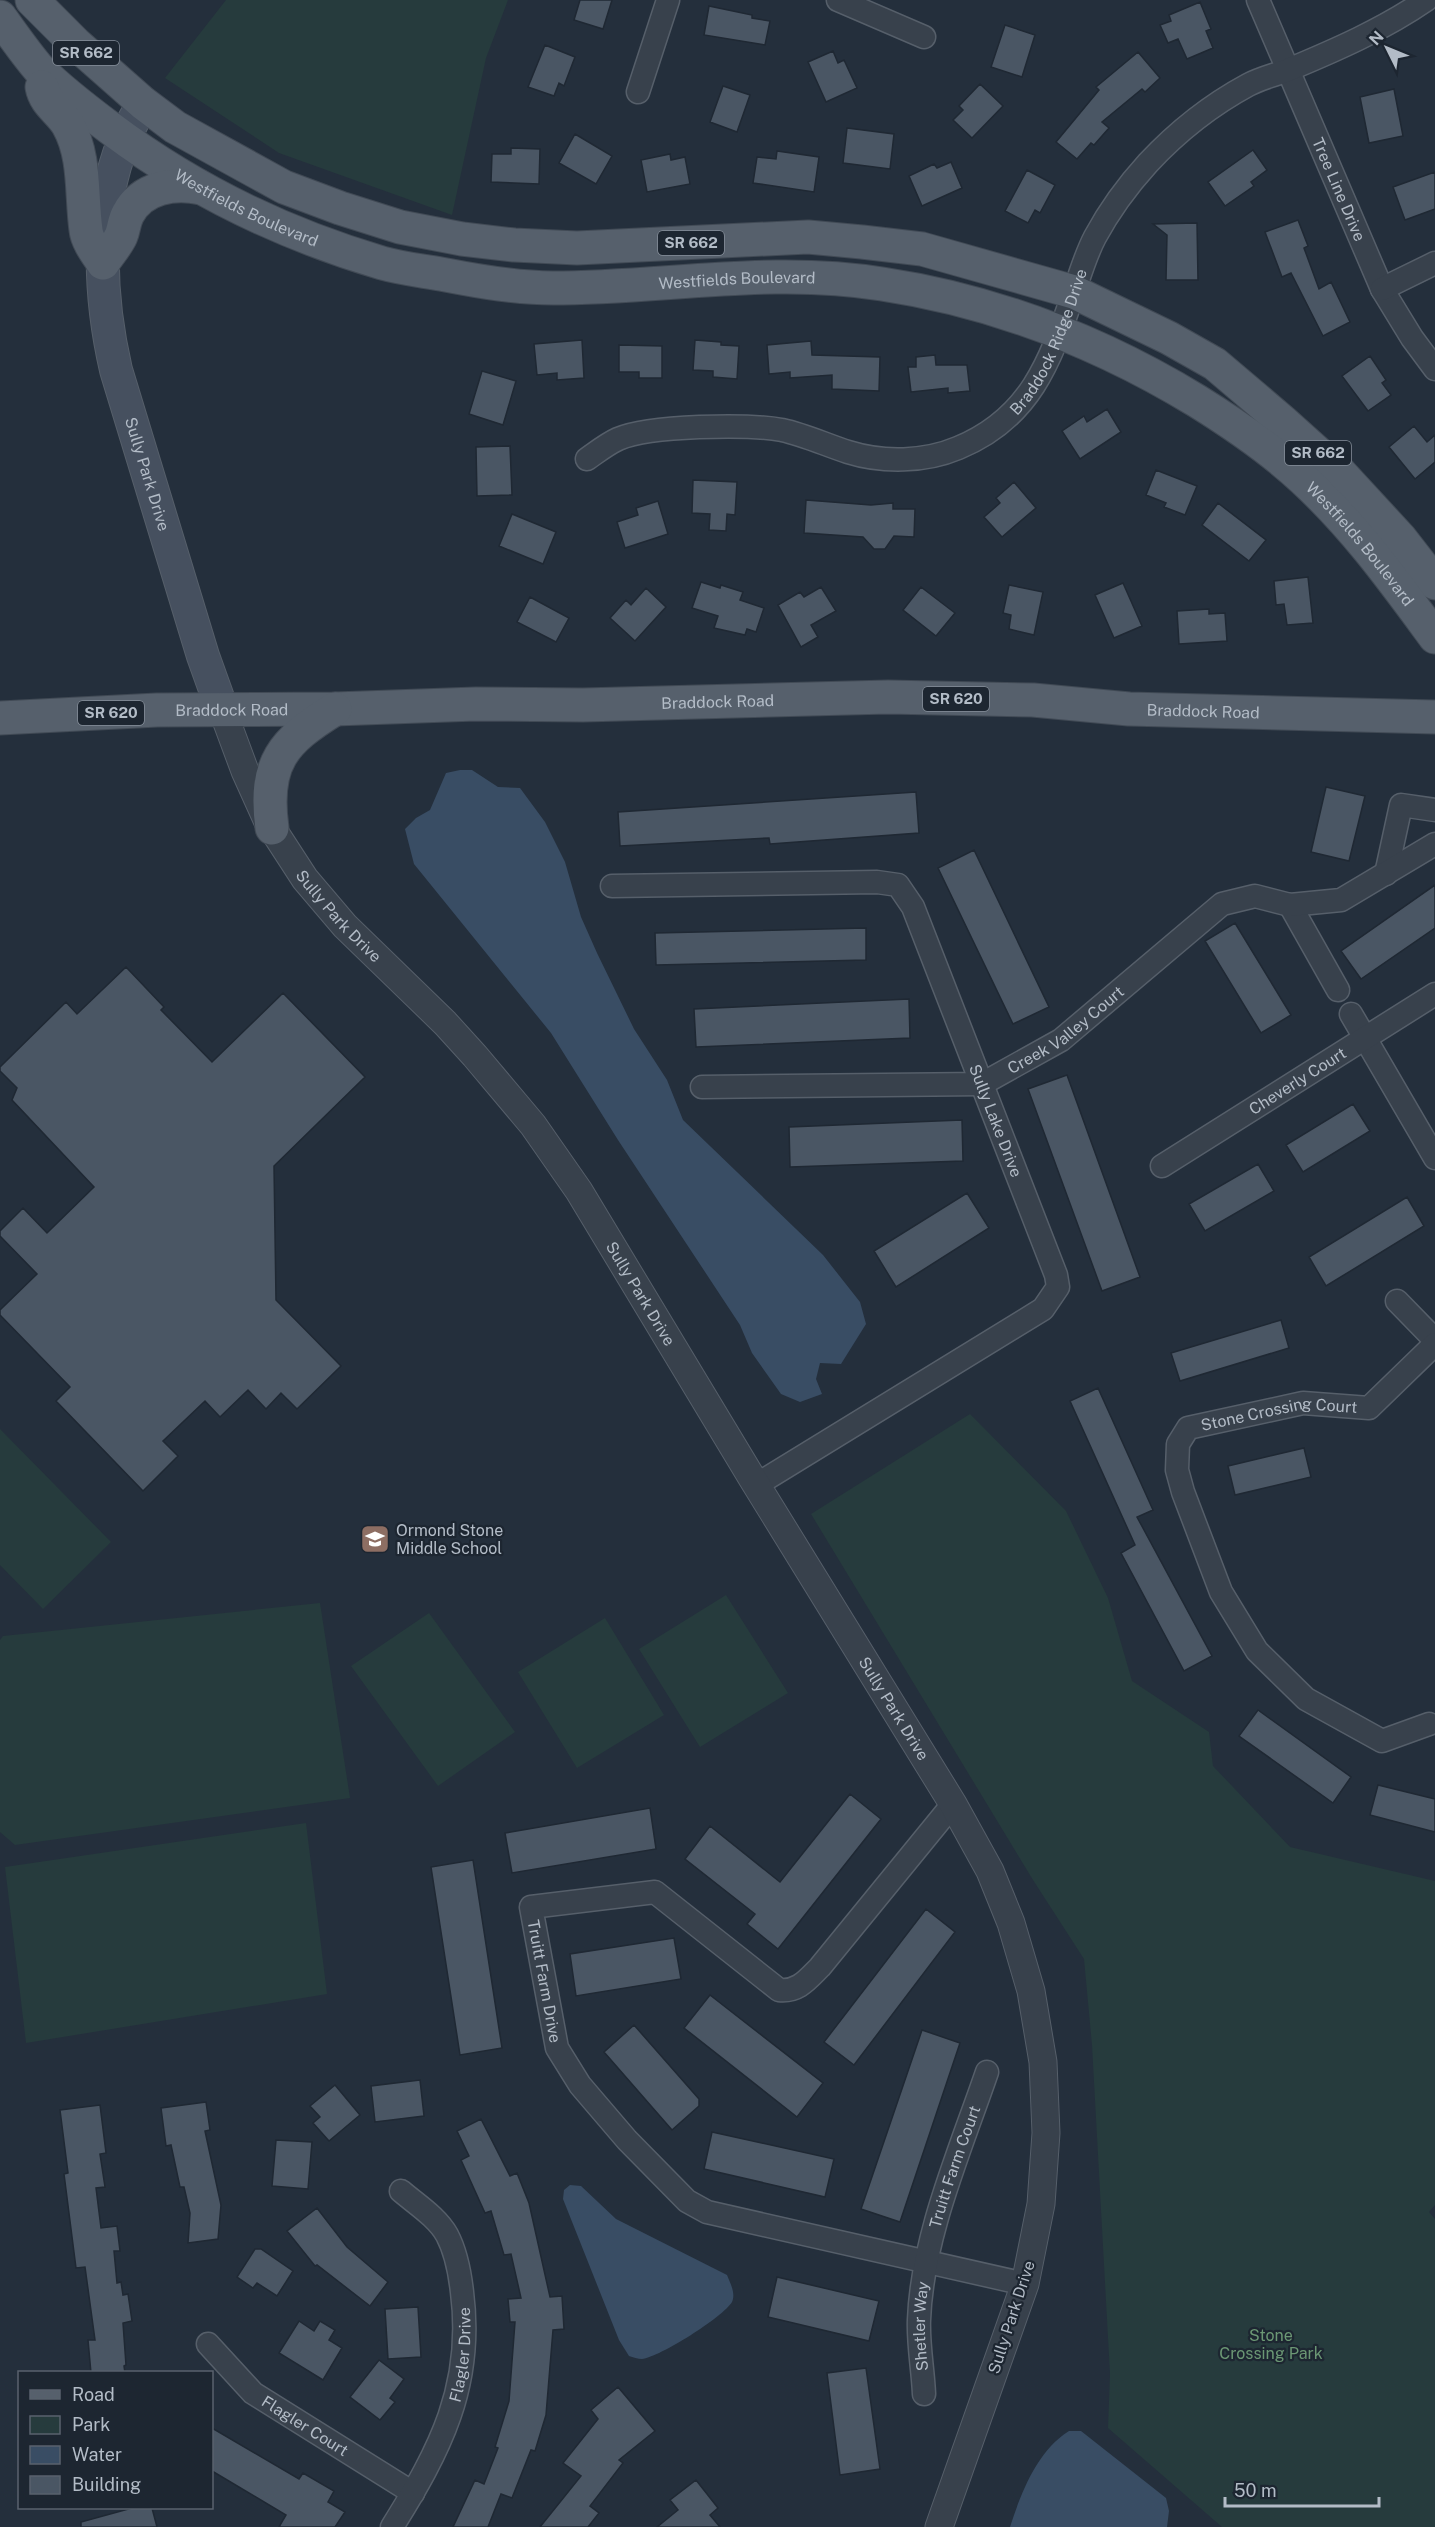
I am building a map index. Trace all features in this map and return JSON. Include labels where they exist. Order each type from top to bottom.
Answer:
[{"type":"main road","name":"Westfields Boulevard","points":[[32,0],[75,43],[143,103],[176,127],[284,187],[400,227],[462,239],[566,248],[808,237],[862,242],[922,249],[1074,292],[1169,338],[1215,364],[1341,474],[1400,538],[1435,583]]},
{"type":"main road","name":"Westfields Boulevard","points":[[0,17],[39,68],[75,101],[168,169],[273,224],[386,264],[520,287],[555,288],[736,277],[811,276],[881,283],[985,306],[1102,349],[1174,387],[1236,426],[1302,477],[1371,550],[1435,637]]},
{"type":"main road","points":[[39,68],[44,97],[68,126],[78,154],[83,185],[86,233],[103,263],[121,236],[126,216],[142,197],[174,184],[201,188]]},
{"type":"main road","name":"Sully Park Drive","points":[[143,103],[124,139],[106,216],[103,263],[106,327],[116,370],[203,656],[222,709]]},
{"type":"main road","name":"Braddock Road","points":[[0,718],[222,709],[335,709],[476,704],[584,705],[888,697],[1033,700],[1129,709],[1435,717]]},
{"type":"main road","points":[[272,828],[270,795],[272,776],[278,759],[296,735],[335,709]]},
{"type":"street","points":[[638,92],[668,0]]},
{"type":"street","points":[[838,0],[924,37]]},
{"type":"street","name":"Tree Line Drive","points":[[1258,0],[1382,289],[1412,338],[1435,369]]},
{"type":"street","name":"Braddock Ridge Drive","points":[[586,459],[618,439],[652,430],[730,428],[781,430],[816,439],[862,456],[890,460],[936,455],[967,444],[1005,421],[1031,392],[1049,363],[1095,237],[1120,197],[1148,163],[1183,130],[1219,102],[1251,84],[1366,35],[1426,0]]},
{"type":"street","points":[[1382,289],[1435,263]]},
{"type":"street","name":"Sully Park Drive","points":[[222,709],[245,771],[272,828],[305,879],[345,926],[445,1023],[533,1125],[579,1191],[756,1485],[953,1804],[990,1871],[1011,1923],[1031,1991],[1043,2062],[1046,2133],[1041,2204],[1025,2284],[939,2527]]},
{"type":"street","points":[[1386,874],[1401,805],[1435,810]]},
{"type":"street","points":[[1338,990],[1290,905],[1341,900],[1435,844]]},
{"type":"street","name":"Sully Lake Drive","points":[[612,886],[877,882],[898,885],[913,907],[1056,1275],[1058,1287],[1043,1310],[756,1485]]},
{"type":"street","name":"Creek Valley Court","points":[[702,1088],[982,1084],[1061,1040],[1222,904],[1255,896],[1290,905]]},
{"type":"street","name":"Cheverly Court","points":[[1162,1166],[1435,994]]},
{"type":"street","points":[[1351,1014],[1435,1158]]},
{"type":"street","name":"Stone Crossing Court","points":[[1397,1301],[1435,1342],[1369,1408],[1303,1403],[1188,1428],[1178,1444],[1177,1470],[1183,1492],[1221,1592],[1257,1651],[1306,1699],[1382,1741],[1430,1724]]},
{"type":"street","name":"Truitt Farm Drive","points":[[953,1804],[819,1967],[804,1984],[790,1991],[779,1990],[655,1892],[531,1907],[556,2048],[580,2085],[627,2140],[687,2201],[707,2212],[1025,2284]]},
{"type":"street","name":"Truitt Farm Court","points":[[926,2261],[987,2072]]},
{"type":"street","name":"Flagler Drive","points":[[392,2527],[438,2450],[454,2406],[463,2360],[465,2312],[459,2272],[447,2236],[439,2224],[401,2191]]},
{"type":"street","name":"Shetler Way","points":[[924,2394],[919,2322],[926,2261]]},
{"type":"street","name":"Flagler Court","points":[[208,2344],[253,2393],[413,2493]]},
{"type":"green space","points":[[226,0],[508,0],[486,58],[452,215],[279,153],[165,78]]},
{"type":"green space","name":"Stone Crossing Park","points":[[970,1414],[1066,1511],[1108,1598],[1132,1681],[1209,1732],[1213,1766],[1290,1847],[1435,1881],[1435,2205],[1429,2212],[1435,2219],[1435,2527],[1222,2527],[1108,2428],[1110,2374],[1092,2045],[1084,1959],[1033,1880],[811,1514]]},
{"type":"green space","points":[[0,1429],[111,1542],[43,1609],[0,1565]]},
{"type":"green space","points":[[726,1595],[788,1693],[700,1747],[639,1649]]},
{"type":"green space","points":[[320,1603],[350,1798],[15,1845],[0,1832],[0,1640],[3,1636]]},
{"type":"green space","points":[[429,1613],[515,1732],[438,1786],[351,1666]]},
{"type":"green space","points":[[605,1618],[664,1715],[577,1768],[518,1672]]},
{"type":"green space","points":[[306,1823],[327,1994],[26,2043],[5,1867]]},
{"type":"water","points":[[472,770],[498,787],[520,788],[545,822],[565,862],[581,917],[597,953],[634,1029],[667,1080],[683,1120],[823,1255],[860,1302],[866,1324],[841,1364],[820,1363],[816,1379],[822,1394],[800,1402],[781,1394],[752,1353],[740,1325],[618,1140],[551,1033],[414,864],[405,829],[416,818],[430,810],[446,773]]},
{"type":"water","points":[[570,2185],[581,2186],[616,2219],[727,2275],[733,2292],[732,2302],[717,2317],[676,2344],[651,2357],[642,2359],[629,2356],[619,2340],[563,2199],[564,2190]]},
{"type":"water","points":[[1069,2431],[1081,2431],[1166,2498],[1169,2511],[1167,2527],[1010,2527],[1019,2500],[1039,2461],[1058,2439]]},
{"type":"building","points":[[580,0],[612,0],[603,29],[574,20]]},
{"type":"building","points":[[1200,2],[1211,29],[1206,31],[1213,48],[1187,59],[1178,39],[1168,43],[1160,25],[1171,21],[1169,15]]},
{"type":"building","points":[[709,6],[770,21],[765,45],[704,35]]},
{"type":"building","points":[[1005,25],[1035,35],[1022,77],[991,67]]},
{"type":"building","points":[[545,45],[575,57],[564,86],[559,83],[554,96],[528,87]]},
{"type":"building","points":[[833,51],[838,63],[844,60],[857,88],[826,102],[808,62]]},
{"type":"building","points":[[1138,52],[1160,78],[1145,92],[1142,89],[1102,122],[1109,128],[1077,159],[1056,142],[1099,90],[1096,87]]},
{"type":"building","points":[[980,84],[1003,106],[972,138],[953,120],[963,110],[959,106]]},
{"type":"building","points":[[723,86],[750,95],[737,132],[710,122]]},
{"type":"building","points":[[1394,89],[1403,136],[1369,143],[1360,97]]},
{"type":"building","points":[[847,128],[894,134],[890,169],[843,163]]},
{"type":"building","points":[[575,134],[612,156],[596,184],[559,163]]},
{"type":"building","points":[[511,148],[540,149],[539,184],[491,182],[492,154],[511,154]]},
{"type":"building","points":[[1253,150],[1267,170],[1251,182],[1254,186],[1225,206],[1208,182]]},
{"type":"building","points":[[777,151],[819,157],[814,192],[753,183],[757,157],[776,159]]},
{"type":"building","points":[[670,154],[671,160],[685,157],[690,184],[647,192],[641,160]]},
{"type":"building","points":[[951,162],[962,188],[922,206],[909,176],[934,164],[937,168]]},
{"type":"building","points":[[1027,170],[1055,185],[1040,213],[1035,210],[1028,223],[1005,211]]},
{"type":"building","points":[[1435,172],[1435,209],[1405,220],[1393,187]]},
{"type":"building","points":[[1298,220],[1308,246],[1304,248],[1319,289],[1331,282],[1350,322],[1323,336],[1291,273],[1282,277],[1265,232]]},
{"type":"building","points":[[1197,223],[1198,280],[1166,280],[1167,235],[1153,224]]},
{"type":"building","points":[[582,340],[584,378],[557,380],[557,373],[537,375],[534,344]]},
{"type":"building","points":[[695,340],[739,346],[737,379],[713,377],[713,371],[693,370]]},
{"type":"building","points":[[811,341],[812,355],[880,357],[879,391],[832,389],[832,375],[790,378],[790,372],[769,374],[767,345]]},
{"type":"building","points":[[619,345],[662,346],[662,378],[639,378],[639,372],[619,372]]},
{"type":"building","points":[[935,355],[936,365],[967,365],[970,391],[948,393],[948,388],[911,392],[908,367],[916,367],[916,357]]},
{"type":"building","points":[[1370,356],[1386,380],[1382,383],[1391,395],[1368,411],[1342,376]]},
{"type":"building","points":[[482,371],[516,381],[503,425],[469,414]]},
{"type":"building","points":[[1107,409],[1121,432],[1080,459],[1062,431],[1084,416],[1087,422]]},
{"type":"building","points":[[1414,426],[1427,442],[1435,435],[1435,462],[1415,479],[1389,447]]},
{"type":"building","points":[[510,446],[512,495],[477,496],[476,447]]},
{"type":"building","points":[[1156,470],[1197,486],[1185,515],[1164,507],[1166,503],[1146,495]]},
{"type":"building","points":[[693,480],[737,482],[735,515],[727,514],[726,531],[709,530],[710,514],[692,513]]},
{"type":"building","points":[[1014,482],[1036,508],[1002,537],[984,517],[1000,503],[996,498]]},
{"type":"building","points":[[806,500],[871,505],[893,503],[893,509],[915,509],[914,537],[894,536],[885,549],[874,549],[863,537],[804,533]]},
{"type":"building","points":[[658,501],[668,534],[625,548],[617,522],[638,515],[636,508]]},
{"type":"building","points":[[1218,503],[1266,540],[1249,561],[1202,525]]},
{"type":"building","points":[[512,514],[556,532],[543,564],[499,546]]},
{"type":"building","points":[[1308,577],[1313,623],[1287,625],[1284,604],[1276,605],[1274,581]]},
{"type":"building","points":[[701,582],[743,592],[740,600],[764,608],[756,632],[747,629],[745,635],[714,628],[718,616],[692,608]]},
{"type":"building","points":[[1123,583],[1142,626],[1114,638],[1095,595]]},
{"type":"building","points":[[1009,585],[1043,592],[1034,635],[1009,629],[1011,615],[1003,613]]},
{"type":"building","points":[[821,587],[836,611],[811,625],[818,637],[801,647],[778,605],[800,592],[804,597]]},
{"type":"building","points":[[921,587],[955,613],[936,636],[903,610]]},
{"type":"building","points":[[646,588],[666,607],[635,641],[610,618],[626,600],[631,605]]},
{"type":"building","points":[[530,597],[569,618],[556,642],[517,622]]},
{"type":"building","points":[[1209,609],[1209,614],[1225,613],[1227,641],[1179,644],[1177,611]]},
{"type":"building","points":[[1326,787],[1365,796],[1349,861],[1311,852]]},
{"type":"building","points":[[916,792],[919,833],[770,844],[769,838],[620,846],[618,812]]},
{"type":"building","points":[[974,850],[1049,1007],[1013,1024],[938,868]]},
{"type":"building","points":[[1435,885],[1435,928],[1361,979],[1341,951]]},
{"type":"building","points":[[1235,923],[1291,1015],[1261,1033],[1205,941]]},
{"type":"building","points":[[866,928],[866,960],[656,965],[655,933]]},
{"type":"building","points":[[126,967],[164,1007],[161,1010],[212,1062],[283,993],[365,1077],[274,1166],[276,1300],[341,1366],[297,1409],[281,1393],[266,1409],[248,1390],[220,1417],[205,1401],[163,1441],[178,1456],[143,1491],[56,1401],[70,1387],[0,1315],[0,1310],[37,1274],[0,1236],[0,1231],[23,1208],[47,1233],[94,1187],[12,1100],[17,1088],[0,1071],[0,1067],[66,1002],[77,1014]]},
{"type":"building","points":[[909,999],[910,1038],[696,1047],[694,1009]]},
{"type":"building","points":[[1067,1075],[1140,1277],[1102,1291],[1028,1089]]},
{"type":"building","points":[[1353,1104],[1370,1131],[1303,1172],[1286,1145]]},
{"type":"building","points":[[962,1120],[963,1161],[790,1167],[789,1127]]},
{"type":"building","points":[[1258,1164],[1274,1191],[1205,1231],[1189,1204]]},
{"type":"building","points":[[967,1193],[989,1228],[896,1287],[874,1251]]},
{"type":"building","points":[[1407,1197],[1424,1226],[1326,1286],[1309,1257]]},
{"type":"building","points":[[1281,1320],[1289,1348],[1180,1381],[1171,1353]]},
{"type":"building","points":[[1098,1388],[1153,1510],[1137,1517],[1212,1656],[1184,1671],[1121,1553],[1135,1545],[1070,1401]]},
{"type":"building","points":[[1304,1448],[1311,1477],[1235,1495],[1228,1466]]},
{"type":"building","points":[[1258,1710],[1351,1777],[1333,1803],[1239,1736]]},
{"type":"building","points":[[1378,1785],[1435,1799],[1435,1832],[1370,1815]]},
{"type":"building","points":[[850,1794],[881,1819],[778,1949],[747,1924],[755,1914],[685,1859],[710,1826],[780,1882]]},
{"type":"building","points":[[650,1808],[656,1849],[512,1873],[505,1833]]},
{"type":"building","points":[[473,1860],[502,2048],[460,2055],[431,1867]]},
{"type":"building","points":[[926,1909],[955,1932],[854,2065],[824,2042]]},
{"type":"building","points":[[674,1938],[681,1979],[576,1996],[570,1954]]},
{"type":"building","points":[[710,1995],[823,2083],[797,2117],[684,2028]]},
{"type":"building","points":[[634,2025],[699,2099],[699,2106],[672,2130],[604,2052]]},
{"type":"building","points":[[922,2030],[960,2043],[900,2222],[861,2209]]},
{"type":"building","points":[[420,2080],[424,2116],[375,2122],[371,2086]]},
{"type":"building","points":[[335,2085],[360,2115],[329,2141],[313,2123],[320,2117],[310,2106]]},
{"type":"building","points":[[206,2102],[210,2130],[205,2131],[221,2205],[218,2239],[188,2243],[190,2213],[184,2187],[180,2187],[171,2145],[166,2146],[161,2108]]},
{"type":"building","points":[[100,2105],[106,2153],[100,2154],[105,2187],[96,2188],[101,2228],[117,2226],[120,2251],[114,2251],[117,2283],[121,2282],[123,2295],[128,2294],[132,2321],[123,2323],[125,2371],[91,2371],[88,2340],[95,2340],[85,2267],[76,2268],[64,2174],[68,2173],[60,2110]]},
{"type":"building","points":[[481,2119],[510,2176],[517,2173],[529,2203],[550,2297],[562,2296],[564,2329],[553,2330],[546,2415],[535,2451],[531,2450],[512,2498],[501,2494],[488,2527],[453,2527],[475,2480],[484,2484],[498,2448],[495,2447],[509,2401],[515,2322],[510,2322],[508,2299],[521,2298],[511,2254],[504,2255],[491,2211],[485,2213],[461,2160],[469,2156],[457,2131]]},
{"type":"building","points":[[712,2132],[834,2159],[825,2197],[704,2169]]},
{"type":"building","points":[[276,2140],[312,2142],[308,2189],[272,2186]]},
{"type":"building","points":[[317,2208],[347,2247],[388,2282],[370,2306],[317,2265],[315,2266],[287,2231]]},
{"type":"building","points":[[255,2249],[261,2249],[293,2271],[277,2296],[257,2283],[253,2288],[237,2277]]},
{"type":"building","points":[[777,2277],[879,2301],[869,2341],[768,2317]]},
{"type":"building","points":[[418,2307],[421,2357],[388,2359],[385,2309]]},
{"type":"building","points":[[299,2321],[314,2331],[320,2321],[335,2330],[329,2340],[342,2348],[323,2380],[279,2353]]},
{"type":"building","points":[[379,2360],[404,2379],[390,2398],[395,2402],[380,2420],[350,2397]]},
{"type":"building","points":[[866,2368],[880,2469],[840,2475],[827,2373]]},
{"type":"building","points":[[618,2387],[655,2431],[619,2460],[623,2463],[590,2506],[599,2513],[588,2527],[540,2527],[581,2476],[563,2463],[598,2419],[591,2410]]},
{"type":"building","points":[[213,2429],[299,2479],[303,2473],[334,2491],[328,2502],[345,2512],[335,2527],[279,2527],[286,2515],[213,2472]]},
{"type":"building","points":[[696,2480],[718,2508],[710,2515],[720,2527],[657,2527],[678,2510],[670,2500]]},
{"type":"building","points":[[128,2509],[152,2509],[157,2527],[81,2527],[81,2522]]},
{"type":"place","name":"Ormond Stone Middle School","points":[[375,1539]]}]
